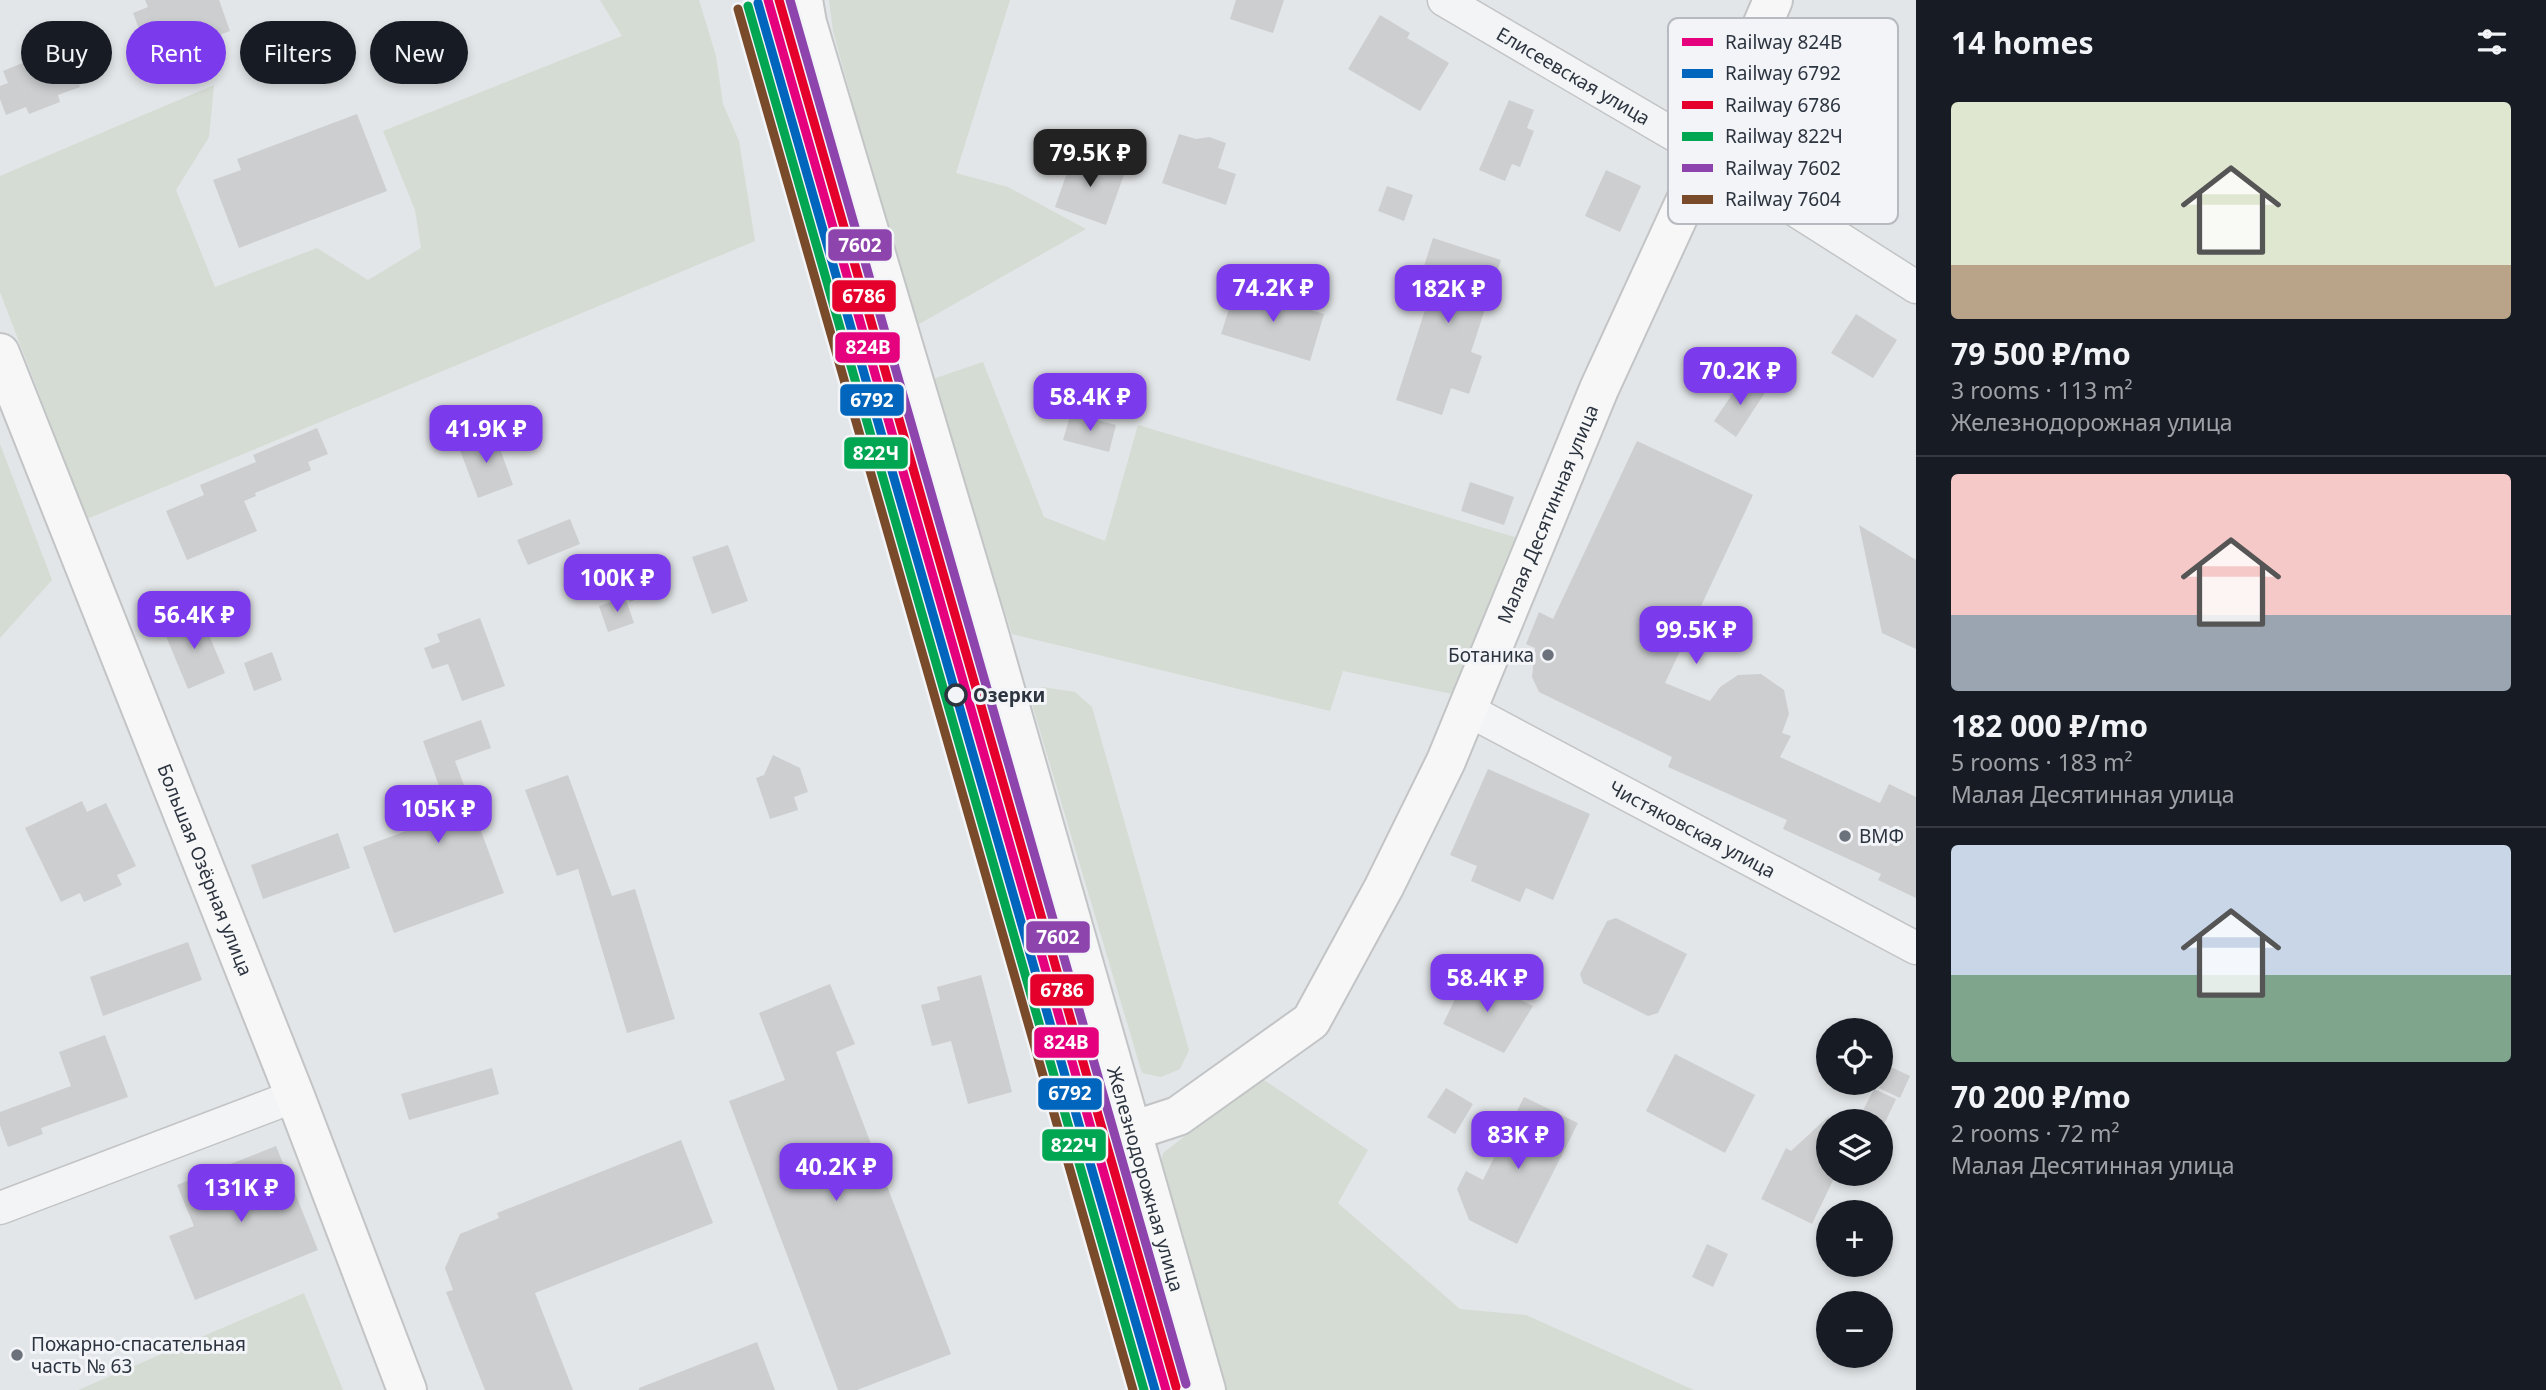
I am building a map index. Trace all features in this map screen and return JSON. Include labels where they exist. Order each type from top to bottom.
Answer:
[{"type":"street","name":"Железнодорожная улица","points":[[803,0],[807,23],[986,623],[1206,1390]]},
{"type":"street","name":"Елисеевская улица","points":[[1444,0],[1668,131]]},
{"type":"street","name":"Малая Десятинная улица","points":[[1765,18],[1773,0]]},
{"type":"street","name":"Малая Десятинная улица","points":[[1132,1130],[1178,1116],[1311,1021],[1384,887],[1446,761],[1598,389],[1675,224]]},
{"type":"street","name":"Елисеевская улица","points":[[1816,224],[1916,288]]},
{"type":"street","name":"Большая Озёрная улица","points":[[0,353],[295,1097],[407,1390]]},
{"type":"street","name":"Чистяковская улица","points":[[1468,710],[1916,948]]},
{"type":"street","points":[[0,1208],[295,1097]]},
{"type":"street","points":[[1146,1177],[1150,1154],[1160,1136],[1178,1116]]},
{"type":"shaded area","points":[[600,0],[699,0],[716,56],[723,104],[739,141],[755,241],[87,519],[0,292],[0,176],[214,85],[209,137],[176,190],[215,287],[317,248],[368,280],[421,248],[415,210],[383,131],[622,36]]},
{"type":"shaded area","points":[[829,0],[1010,0],[956,173],[1008,187],[1086,229],[914,327],[833,31]]},
{"type":"shaded area","points":[[983,362],[1044,517],[1105,541],[1138,425],[1518,538],[1452,694],[1343,671],[1330,711],[1012,634],[930,380]]},
{"type":"shaded area","points":[[0,444],[52,580],[0,638]]},
{"type":"shaded area","points":[[1042,687],[1075,692],[1092,707],[1189,1050],[1180,1069],[1161,1077],[1142,1073],[1031,701]]},
{"type":"shaded area","points":[[1261,1078],[1368,1150],[1338,1203],[1460,1309],[1526,1315],[1694,1390],[1216,1390],[1157,1182],[1163,1153]]},
{"type":"shaded area","points":[[304,1293],[343,1390],[78,1390]]},
{"type":"building","points":[[145,0],[219,0],[230,31],[226,33],[226,21],[136,21],[133,13],[148,7]]},
{"type":"building","points":[[1236,0],[1284,0],[1273,33],[1230,19]]},
{"type":"building","points":[[1380,15],[1410,33],[1407,38],[1449,63],[1420,111],[1348,69]]},
{"type":"building","points":[[21,64],[21,84],[79,84],[80,87],[58,95],[60,102],[29,114],[26,107],[6,115],[0,99],[0,86],[8,83],[3,71]]},
{"type":"building","points":[[1509,100],[1534,110],[1527,128],[1534,131],[1520,167],[1512,164],[1505,181],[1479,170]]},
{"type":"building","points":[[357,114],[387,191],[239,248],[213,180],[241,170],[237,159]]},
{"type":"building","points":[[1179,134],[1196,139],[1209,137],[1226,143],[1218,168],[1236,174],[1226,205],[1162,183]]},
{"type":"building","points":[[1074,153],[1125,172],[1106,225],[1055,207]]},
{"type":"building","points":[[1606,170],[1641,186],[1620,232],[1585,216]]},
{"type":"building","points":[[1387,186],[1413,195],[1404,221],[1378,211]]},
{"type":"building","points":[[1433,238],[1501,260],[1471,352],[1482,356],[1469,394],[1451,388],[1442,415],[1396,400],[1428,301],[1414,297]]},
{"type":"building","points":[[1236,287],[1324,314],[1310,361],[1221,334]]},
{"type":"building","points":[[1856,314],[1897,340],[1873,378],[1831,353]]},
{"type":"building","points":[[1744,377],[1766,391],[1736,437],[1714,421]]},
{"type":"building","points":[[1071,413],[1116,425],[1109,452],[1063,440]]},
{"type":"building","points":[[317,428],[328,454],[308,462],[311,470],[255,493],[256,496],[244,501],[257,531],[187,560],[166,511],[204,495],[200,485],[256,462],[253,455]]},
{"type":"building","points":[[494,432],[513,485],[478,498],[458,445]]},
{"type":"building","points":[[1637,441],[1753,495],[1665,683],[1710,701],[1720,687],[1738,675],[1761,674],[1784,690],[1789,714],[1782,733],[1791,736],[1780,757],[1880,803],[1889,784],[1916,797],[1916,898],[1878,880],[1881,874],[1783,829],[1787,820],[1668,767],[1672,757],[1539,692],[1532,677],[1535,648],[1526,644],[1539,612],[1553,619]]},
{"type":"building","points":[[1470,482],[1514,497],[1504,525],[1461,511]]},
{"type":"building","points":[[570,519],[580,544],[528,565],[517,540]]},
{"type":"building","points":[[1859,525],[1916,560],[1916,649],[1882,633]]},
{"type":"building","points":[[728,545],[748,601],[712,614],[692,557]]},
{"type":"building","points":[[643,566],[654,592],[630,602],[619,576]]},
{"type":"building","points":[[625,597],[634,623],[608,632],[599,606]]},
{"type":"building","points":[[200,614],[225,673],[188,689],[163,629]]},
{"type":"building","points":[[480,618],[505,686],[462,701],[448,664],[432,669],[424,648],[440,642],[437,634]]},
{"type":"building","points":[[272,652],[282,680],[254,691],[244,663]]},
{"type":"building","points":[[481,720],[491,748],[455,761],[504,893],[394,933],[363,847],[430,822],[425,807],[444,800],[423,741]]},
{"type":"building","points":[[773,755],[800,768],[808,792],[794,797],[798,810],[770,819],[756,778],[764,775]]},
{"type":"building","points":[[1488,769],[1590,814],[1553,900],[1526,888],[1520,902],[1471,881],[1477,866],[1450,855]]},
{"type":"building","points":[[568,775],[612,896],[635,889],[675,1019],[627,1033],[578,869],[557,876],[525,790]]},
{"type":"building","points":[[82,801],[87,812],[106,803],[136,866],[117,875],[122,885],[84,902],[80,893],[61,902],[25,828]]},
{"type":"building","points":[[338,833],[350,868],[263,899],[251,865]]},
{"type":"building","points":[[1616,918],[1687,954],[1658,1013],[1648,1016],[1583,983],[1580,974],[1607,921]]},
{"type":"building","points":[[188,942],[202,980],[103,1016],[90,977]]},
{"type":"building","points":[[1467,974],[1533,1006],[1504,1053],[1443,1024]]},
{"type":"building","points":[[981,975],[1012,1092],[968,1104],[951,1041],[932,1046],[921,1005],[940,1000],[937,987]]},
{"type":"building","points":[[830,984],[855,1044],[836,1052],[951,1354],[857,1390],[838,1390],[729,1101],[785,1080],[759,1013]]},
{"type":"building","points":[[105,1035],[128,1097],[41,1128],[43,1134],[8,1147],[0,1125],[0,1112],[71,1086],[59,1052]]},
{"type":"building","points":[[1675,1054],[1755,1095],[1725,1153],[1646,1111]]},
{"type":"building","points":[[492,1068],[499,1094],[409,1120],[401,1094]]},
{"type":"building","points":[[1893,1068],[1910,1076],[1900,1098],[1893,1095]]},
{"type":"building","points":[[1446,1088],[1473,1104],[1455,1134],[1427,1117]]},
{"type":"building","points":[[1871,1095],[1887,1095],[1896,1099],[1891,1109],[1864,1109]]},
{"type":"building","points":[[1524,1097],[1578,1123],[1517,1244],[1469,1220],[1457,1189],[1466,1171],[1483,1180]]},
{"type":"building","points":[[1816,1128],[1816,1186],[1830,1186],[1824,1200],[1816,1200],[1816,1216],[1812,1224],[1761,1199],[1786,1148],[1791,1151]]},
{"type":"building","points":[[681,1140],[713,1223],[535,1293],[573,1390],[485,1390],[446,1292],[453,1290],[445,1268],[460,1234],[499,1218],[497,1213]]},
{"type":"building","points":[[276,1146],[318,1250],[195,1300],[169,1236],[194,1226],[177,1185]]},
{"type":"building","points":[[1707,1244],[1728,1254],[1713,1287],[1692,1277]]},
{"type":"building","points":[[757,1342],[775,1390],[639,1390],[639,1388]]},
{"type":"rail line","name":"824В","points":[[768,0],[1166,1390]]},
{"type":"rail line","name":"6786","points":[[779,0],[1176,1387]]},
{"type":"rail line","name":"7602","points":[[790,0],[1186,1384]]},
{"type":"rail line","name":"6792","points":[[758,3],[1155,1390]]},
{"type":"rail line","name":"822Ч","points":[[748,6],[1144,1390]]},
{"type":"rail line","name":"7604","points":[[738,9],[1133,1390]]},
{"type":"place","name":"Ботаника","points":[[1548,655]]},
{"type":"place","name":"Озерки","points":[[956,695]]},
{"type":"place","name":"ВМФ","points":[[1845,836]]},
{"type":"place","name":"Пожарно-спасательная часть № 63","points":[[17,1355]]}]
